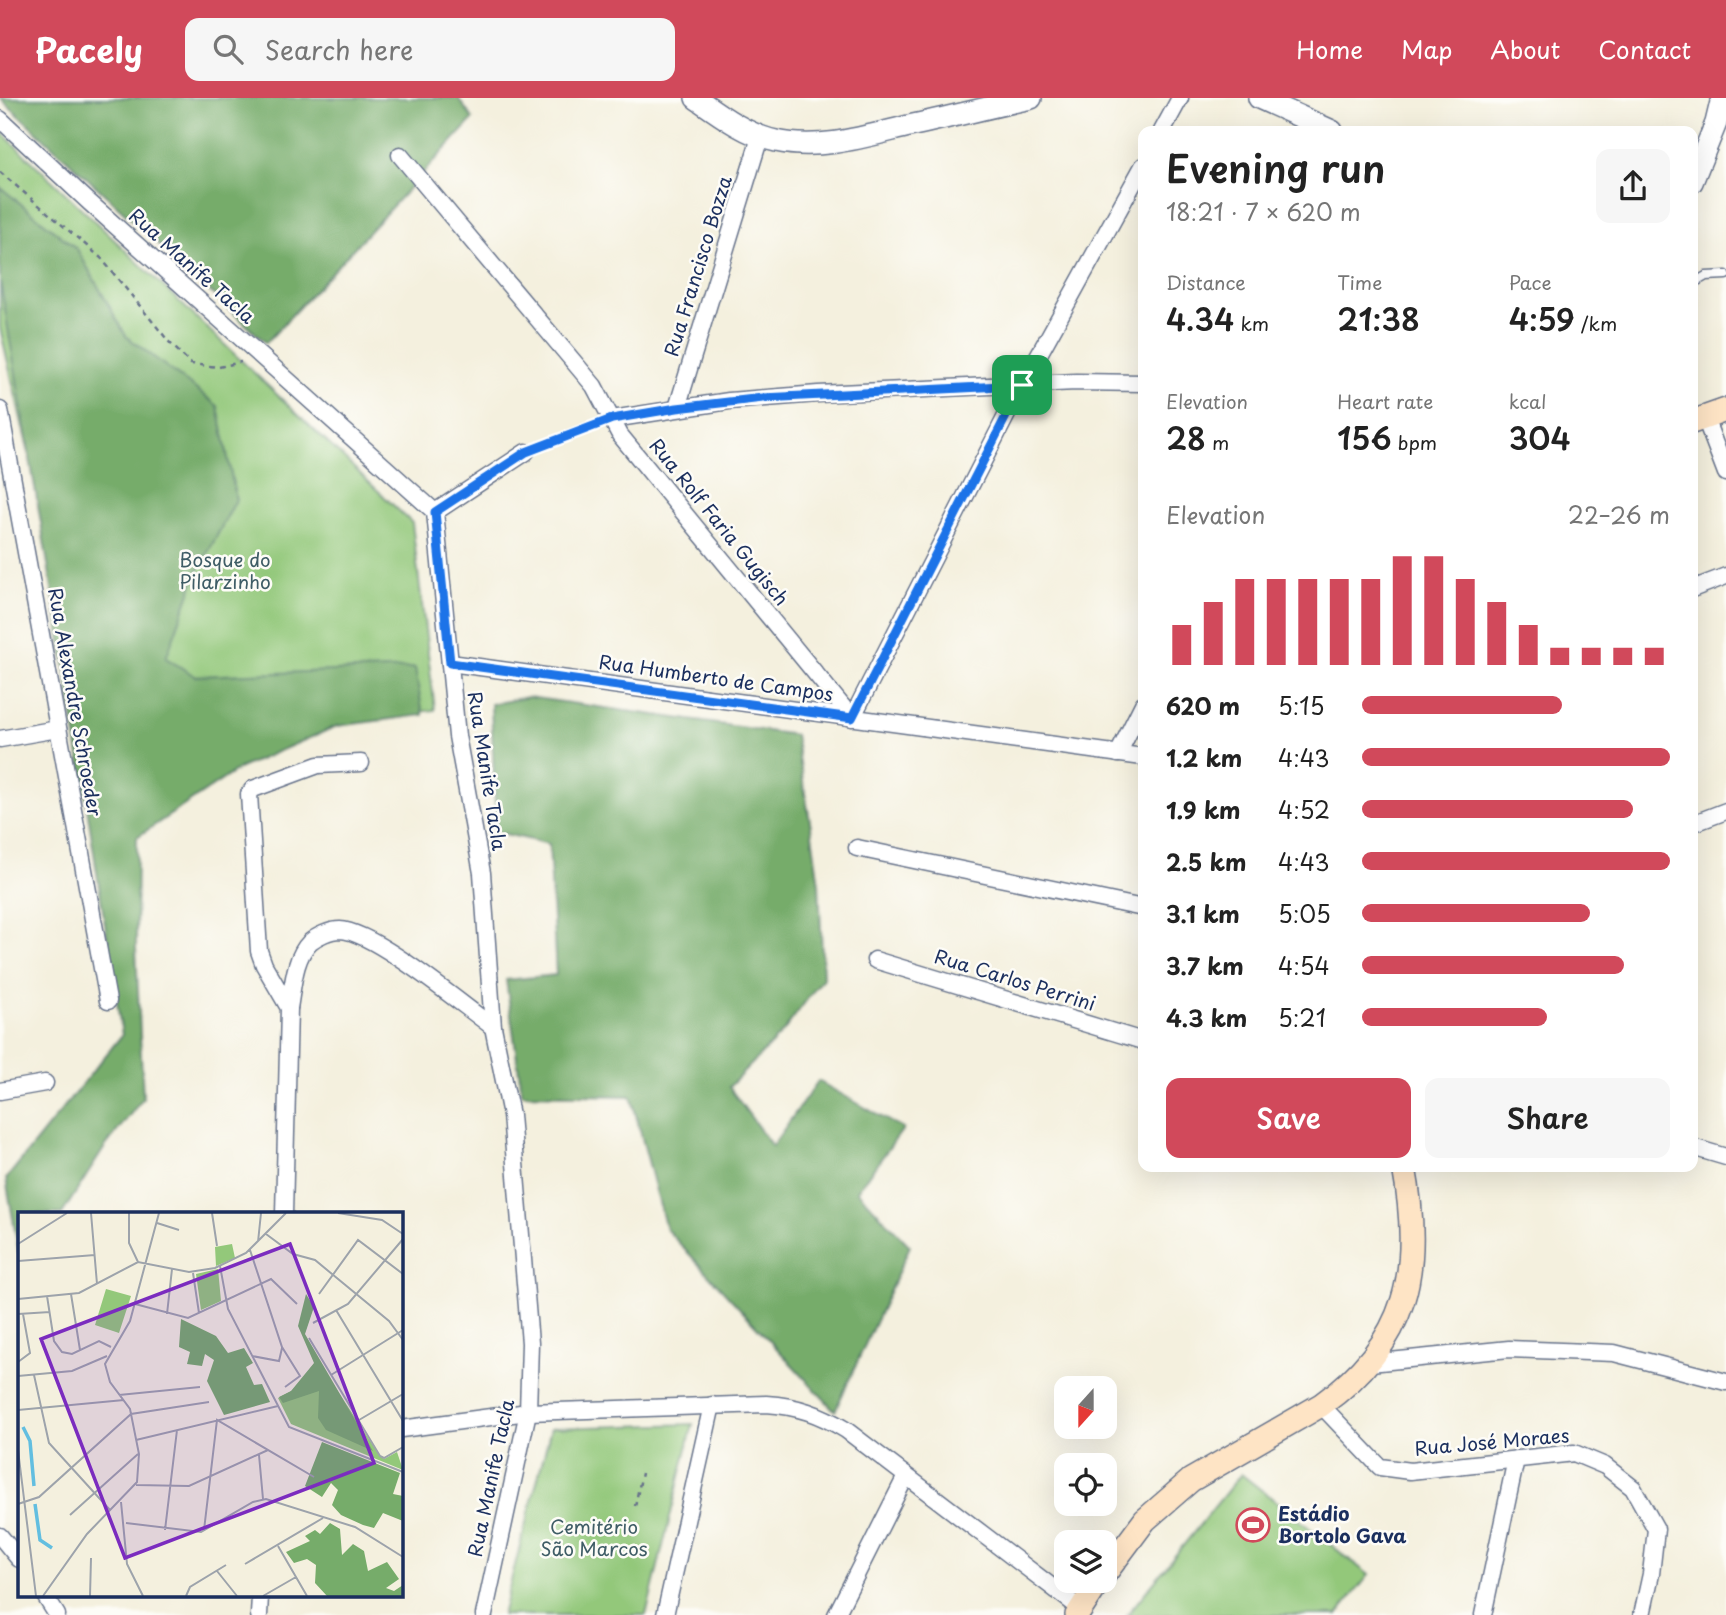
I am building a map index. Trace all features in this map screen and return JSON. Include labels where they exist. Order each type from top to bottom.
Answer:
[{"type":"main road","points":[[1117,1558],[1145,1520],[1191,1480],[1321,1405],[1342,1390],[1370,1363],[1397,1316],[1405,1291],[1412,1221],[1405,1172]]},
{"type":"main road","points":[[1079,1612],[1091,1593]]},
{"type":"street","points":[[696,98],[760,136],[778,142],[826,143],[1031,98]]},
{"type":"street","points":[[1165,126],[1180,98]]},
{"type":"street","points":[[1259,98],[1321,126]]},
{"type":"street","points":[[1698,167],[1716,123],[1722,98]]},
{"type":"street","name":"Rua Manife Tacla","points":[[0,119],[435,512],[462,772],[482,873],[493,1027],[511,1115],[530,1343],[528,1412],[484,1615]]},
{"type":"street","name":"Rua Francisco Bozza","points":[[677,408],[760,136]]},
{"type":"street","name":"Rua Rolf Faria Gugisch","points":[[400,155],[594,386],[620,435],[852,718]]},
{"type":"street","points":[[852,718],[1022,385],[1138,175]]},
{"type":"street","points":[[612,419],[677,408],[818,394],[1076,382],[1138,383]]},
{"type":"street","name":"Rua Alexandre Schroeder","points":[[0,410],[108,1000]]},
{"type":"street","points":[[1708,417],[1726,473]]},
{"type":"street","points":[[435,512],[526,452]]},
{"type":"street","points":[[1698,587],[1726,576]]},
{"type":"street","name":"Rua Humberto de Campos","points":[[450,663],[1138,756]]},
{"type":"street","points":[[1118,754],[1138,714]]},
{"type":"street","points":[[0,739],[58,729]]},
{"type":"street","points":[[289,1008],[259,951],[249,794],[253,789],[318,765],[361,763]]},
{"type":"street","points":[[1698,822],[1726,811]]},
{"type":"street","points":[[857,848],[1138,907]]},
{"type":"street","points":[[284,1212],[289,1008],[296,969],[310,942],[325,933],[340,930],[380,946],[493,1027]]},
{"type":"street","name":"Rua Carlos Perrini","points":[[875,960],[1138,1039]]},
{"type":"street","points":[[0,1091],[46,1083]]},
{"type":"street","points":[[1698,1149],[1726,1157]]},
{"type":"street","points":[[1370,1363],[1509,1349],[1614,1353],[1726,1382]]},
{"type":"street","points":[[665,1615],[712,1405]]},
{"type":"street","points":[[402,1429],[528,1412],[789,1405],[810,1411],[846,1430],[1079,1612]]},
{"type":"street","name":"Rua José Moraes","points":[[1321,1405],[1380,1467],[1410,1471],[1574,1453],[1605,1466],[1633,1488],[1656,1529],[1651,1574],[1642,1615]]},
{"type":"street","points":[[1483,1615],[1516,1459]]},
{"type":"street","points":[[836,1615],[906,1476]]},
{"type":"street","points":[[0,1536],[18,1558]]},
{"type":"street","points":[[46,1598],[57,1615]]},
{"type":"lane","points":[[1698,281],[1706,276],[1726,275]]},
{"type":"path","points":[[0,173],[101,258],[170,343],[191,364],[219,367],[262,357]]},
{"type":"path","points":[[526,452],[612,419]]},
{"type":"path","points":[[635,1506],[642,1473]]},
{"type":"green space","points":[[0,98],[458,98],[473,119],[266,343]]},
{"type":"green space","name":"Bosque do Pilarzinho","points":[[0,131],[412,523],[435,710],[84,753],[75,654],[0,328]]},
{"type":"green space","points":[[0,187],[77,249],[126,336],[218,406],[236,500],[198,571],[166,658],[195,676],[415,668],[423,715],[337,726],[240,768],[137,837],[136,948],[143,1098],[105,1147],[63,1212],[18,1212],[18,1247],[6,1179],[122,1035],[65,665],[0,281]]},
{"type":"green space","points":[[528,697],[795,735],[819,884],[823,978],[782,1033],[729,1087],[772,1146],[818,1081],[903,1129],[857,1191],[910,1246],[835,1411],[666,1229],[631,1096],[522,1094],[506,980],[556,975],[549,844],[496,832],[491,704]]},
{"type":"green space","name":"Cemitério São Marcos","points":[[693,1424],[646,1615],[502,1615],[551,1428]]},
{"type":"green space","name":"Estádio Bortolo Gava","points":[[1241,1474],[1369,1575],[1337,1615],[1127,1615]]},
{"type":"place","name":"Estádio Bortolo Gava","points":[[1253,1525]]},
{"type":"route","points":[[1022,385],[852,718],[450,663],[435,512],[526,452],[612,419],[677,408],[818,394],[1022,385]]}]
